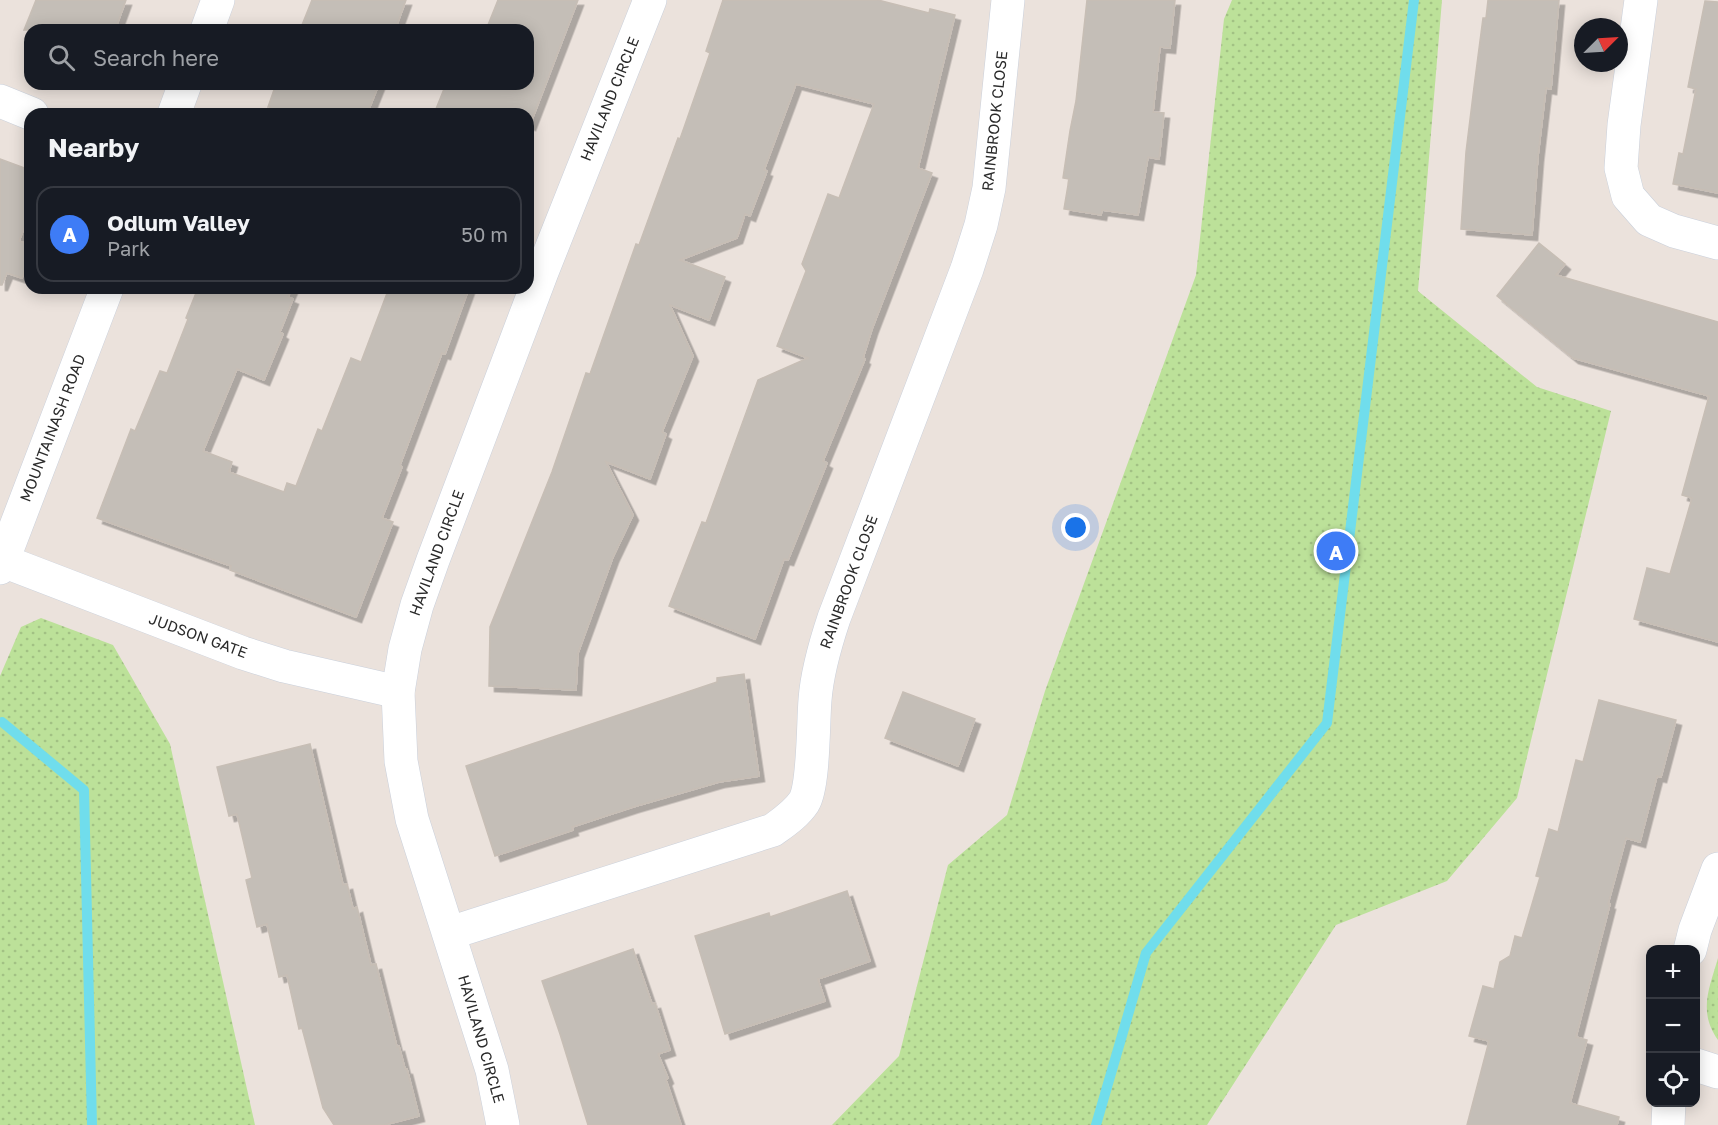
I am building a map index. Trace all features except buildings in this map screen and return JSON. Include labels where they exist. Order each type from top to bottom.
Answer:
[{"type":"street","points":[[209,24],[218,0]]},
{"type":"street","name":"HAVILAND CIRCLE","points":[[534,293],[650,0]]},
{"type":"street","name":"RAINBROOK CLOSE","points":[[450,933],[773,830],[790,818],[805,801],[811,771],[815,698],[822,654],[967,269],[981,225],[989,188],[1008,0]]},
{"type":"street","points":[[1641,0],[1624,125],[1621,168],[1628,196],[1649,220],[1674,231],[1718,243]]},
{"type":"street","points":[[176,108],[183,90]]},
{"type":"street","points":[[0,101],[24,111]]},
{"type":"street","name":"MOUNTAINASH ROAD","points":[[1,564],[105,294]]},
{"type":"street","name":"HAVILAND CIRCLE","points":[[503,1125],[492,1070],[412,819],[401,761],[398,692],[405,648],[417,604],[534,294]]},
{"type":"street","name":"JUDSON GATE","points":[[1,564],[243,653],[284,666],[398,692]]},
{"type":"street","points":[[1691,945],[1718,869]]},
{"type":"street","points":[[1700,1067],[1718,1072]]},
{"type":"street","points":[[1668,1125],[1669,1107]]},
{"type":"green space","points":[[1232,0],[1442,0],[1418,291],[1537,387],[1611,411],[1517,798],[1447,881],[1336,925],[1207,1125],[832,1125],[899,1056],[948,865],[1007,815],[1045,691],[1196,275],[1224,19]]},
{"type":"green space","points":[[41,618],[113,645],[170,744],[255,1125],[0,1125],[0,676],[21,627]]},
{"type":"green space","points":[[1718,958],[1718,1040],[1708,1020],[1707,1000]]},
{"type":"waterway","points":[[1096,1125],[1146,953],[1327,723],[1414,0]]},
{"type":"waterway","points":[[2,722],[84,790],[92,1125]]},
{"type":"place","name":"Odlum Valley","points":[[1336,551]]}]
